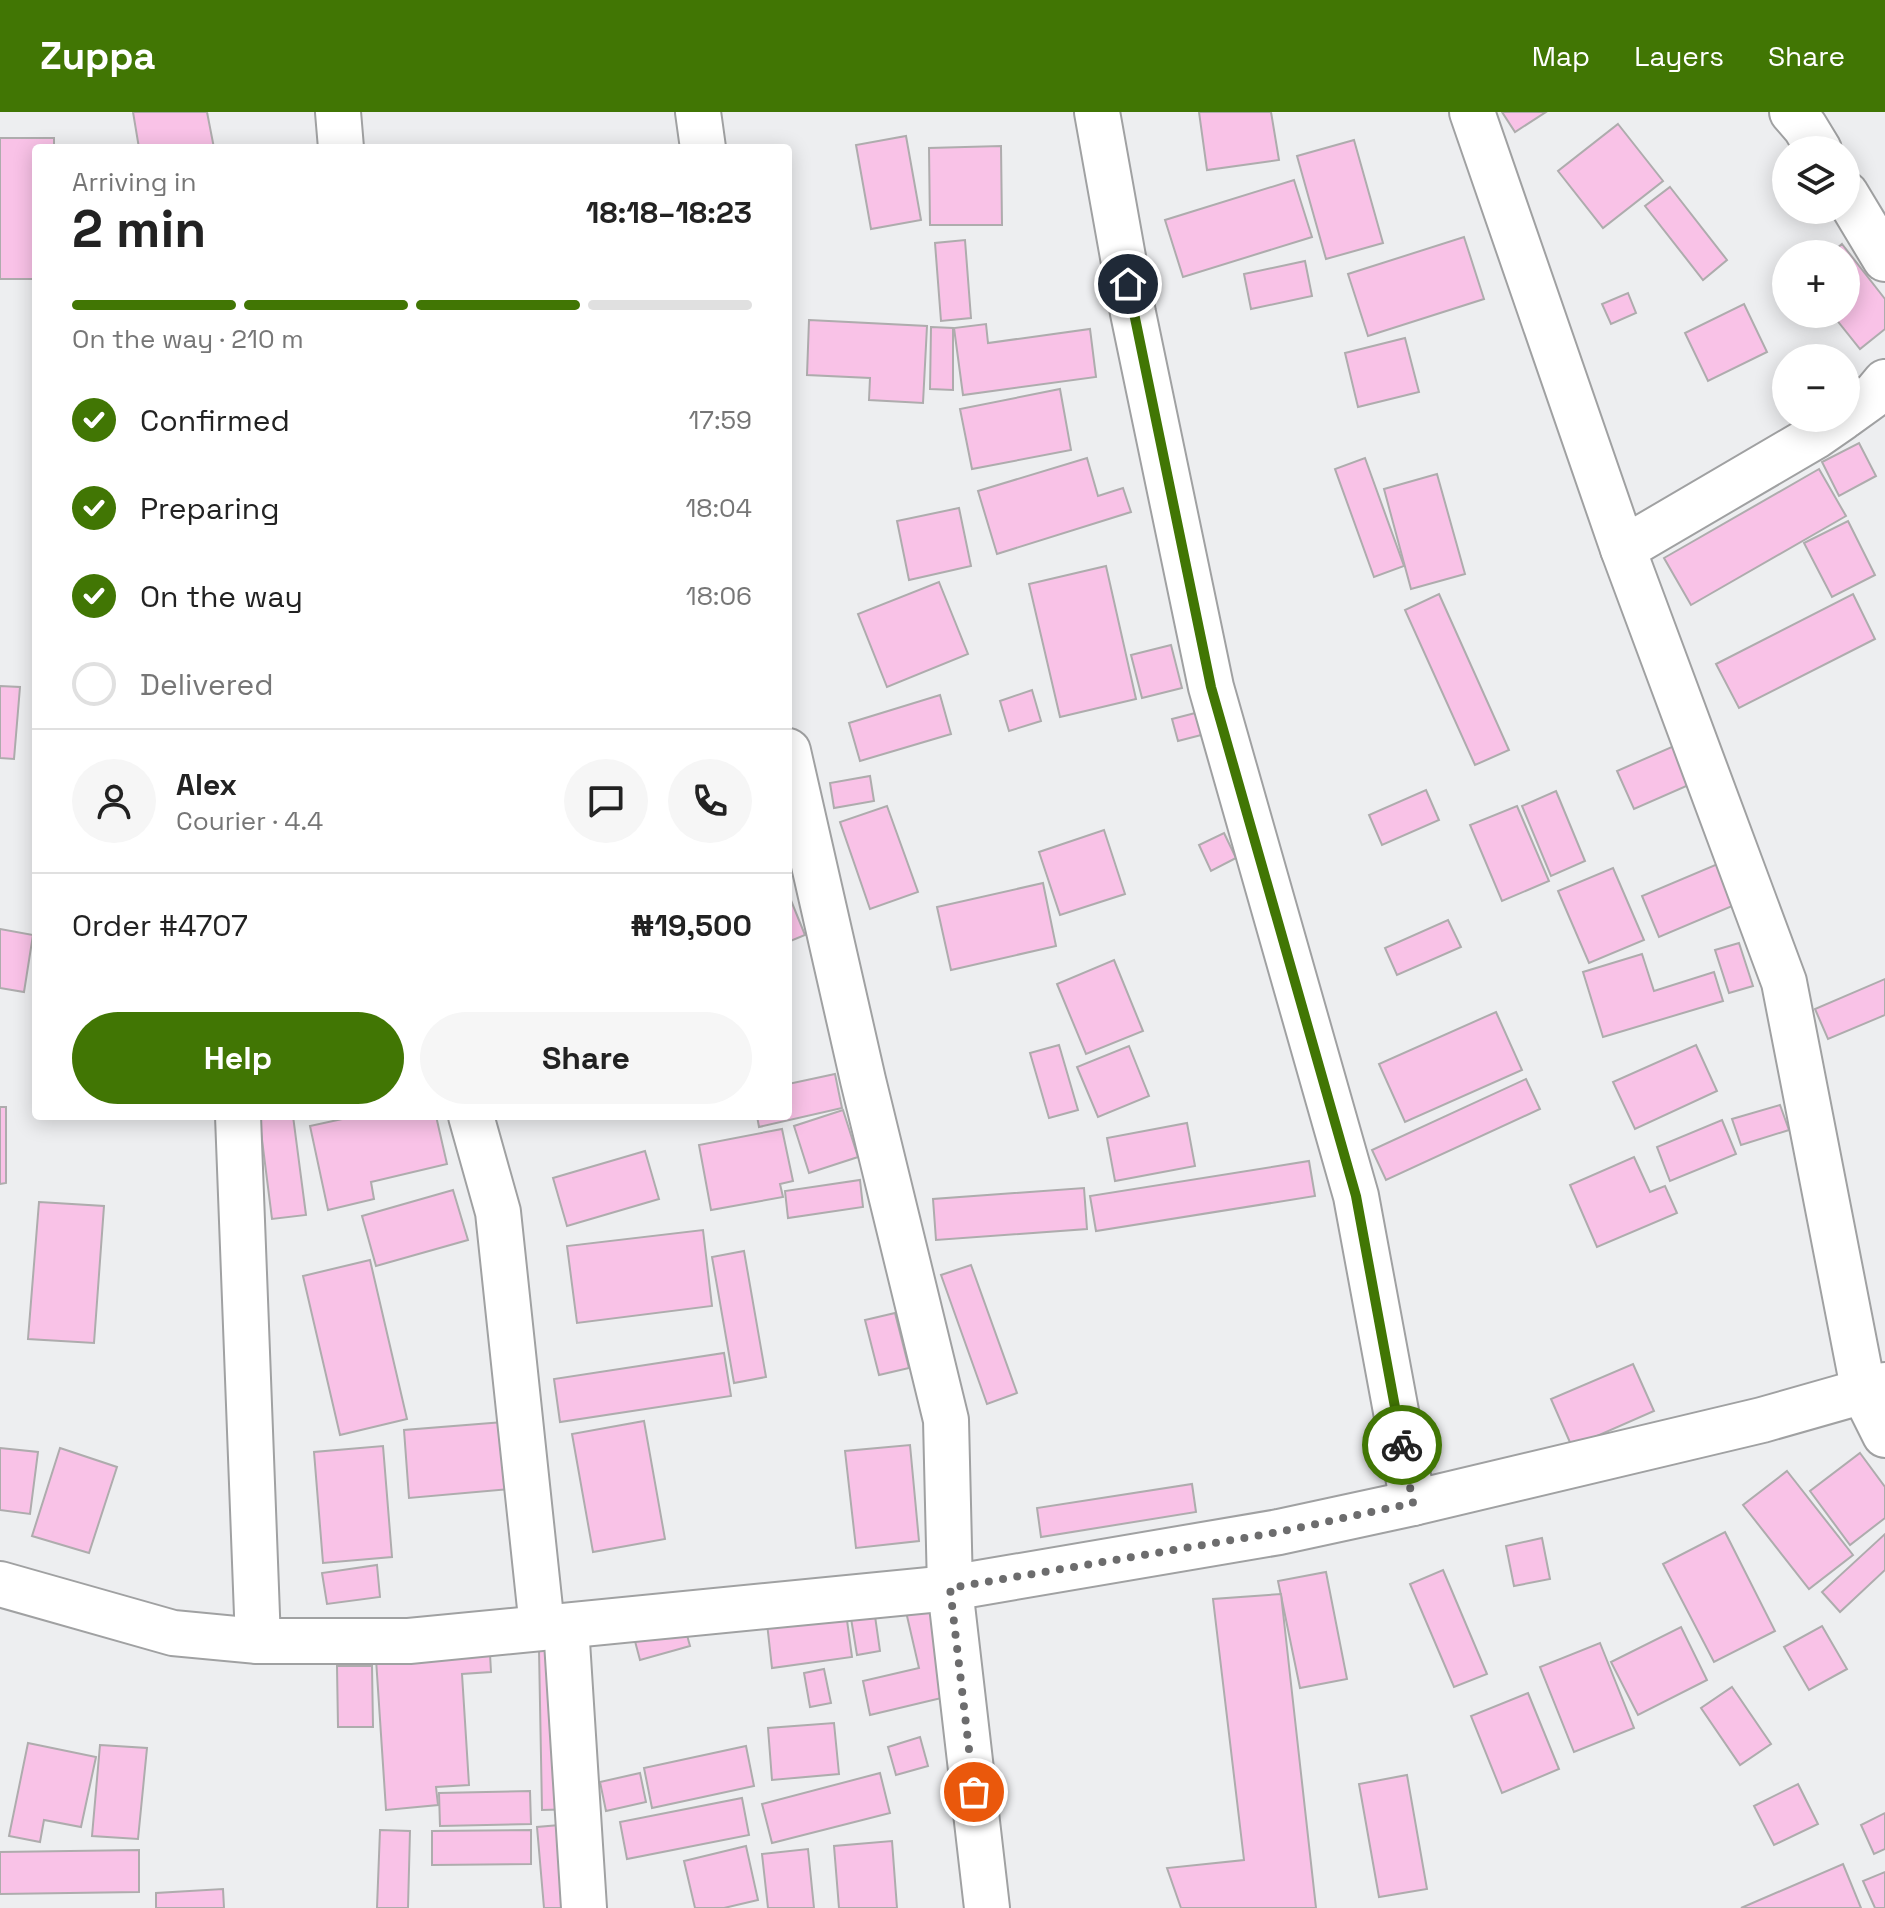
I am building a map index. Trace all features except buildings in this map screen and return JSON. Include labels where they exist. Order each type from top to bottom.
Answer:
[{"type":"street","points":[[338,112],[341,144]]},
{"type":"street","points":[[698,112],[702,144]]},
{"type":"street","points":[[1097,112],[1133,313],[1211,687],[1356,1196],[1413,1503]]},
{"type":"street","points":[[1472,112],[1623,549],[1784,982],[1885,1435]]},
{"type":"street","points":[[1792,112],[1810,136]]},
{"type":"street","points":[[1860,217],[1885,259]]},
{"type":"street","points":[[1860,405],[1885,382]]},
{"type":"street","points":[[1623,549],[1822,432]]},
{"type":"street","points":[[792,769],[863,1080],[946,1420],[950,1588],[987,1908]]},
{"type":"street","points":[[238,1120],[258,1641]]},
{"type":"street","points":[[472,1120],[498,1212],[554,1627],[584,1908]]},
{"type":"street","points":[[0,1584],[173,1633],[258,1641],[409,1641],[950,1588],[1279,1532],[1762,1420],[1874,1389]]},
{"type":"way so far","points":[[974,1792],[950,1588],[1279,1532],[1413,1503],[1402,1445]]},
{"type":"route","points":[[1128,284],[1211,687],[1356,1196],[1402,1445]]}]
